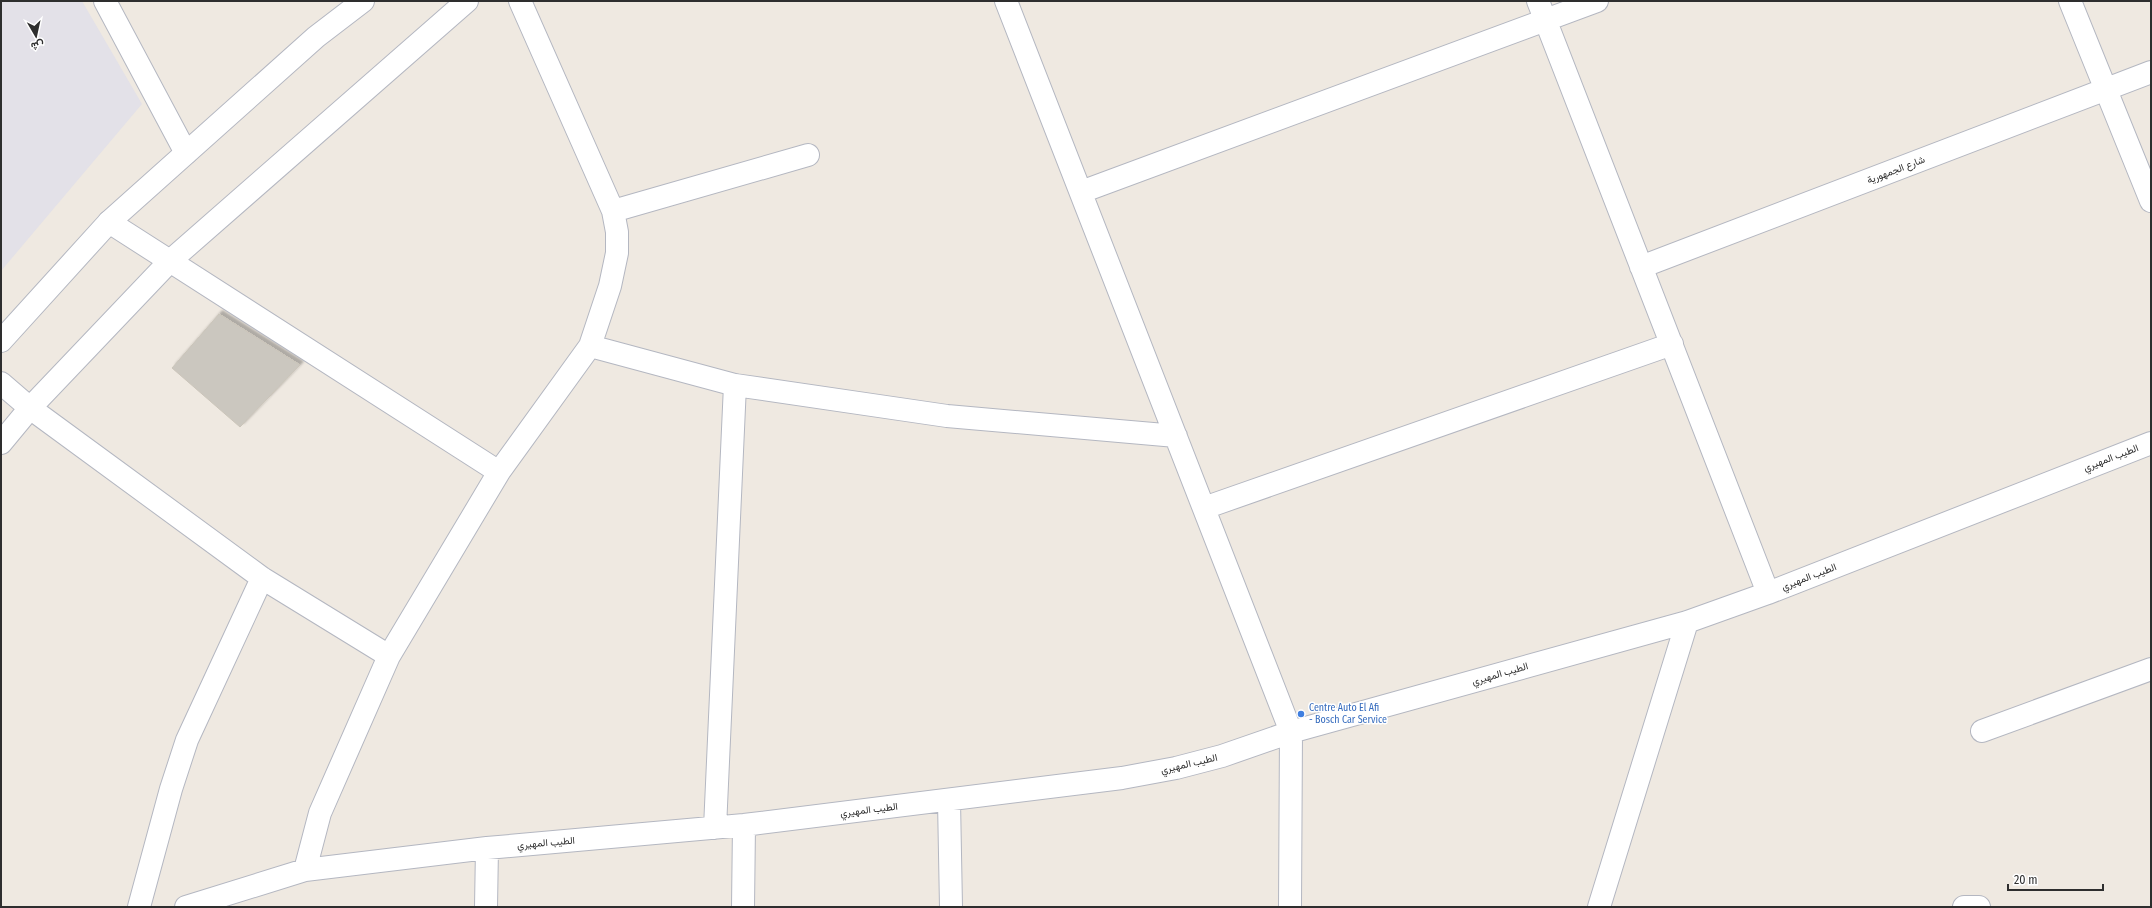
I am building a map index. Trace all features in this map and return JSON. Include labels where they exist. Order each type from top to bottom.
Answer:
[{"type":"street","points":[[105,1],[186,153]]},
{"type":"street","points":[[1,341],[109,222],[316,37],[363,1]]},
{"type":"street","points":[[1,443],[30,408],[170,261],[467,1]]},
{"type":"street","points":[[305,870],[320,813],[389,656],[499,472],[590,346],[610,286],[617,253],[617,232],[613,211],[520,1]]},
{"type":"street","points":[[1006,1],[1291,732],[1290,907]]},
{"type":"street","points":[[1081,192],[1542,11],[1596,1]]},
{"type":"street","points":[[2070,1],[2151,201]]},
{"type":"street","points":[[1542,11],[1768,593]]},
{"type":"street","name":"شارع الجمهورية","points":[[1641,268],[2151,72]]},
{"type":"street","points":[[613,211],[808,155]]},
{"type":"street","points":[[109,222],[499,472]]},
{"type":"street","points":[[1204,508],[1672,344]]},
{"type":"street","points":[[590,346],[735,385],[947,416],[1176,436]]},
{"type":"street","points":[[1,382],[30,408],[262,578],[389,656]]},
{"type":"street","points":[[715,828],[735,385]]},
{"type":"street","name":"الطيب المهيري","points":[[186,907],[305,870],[487,848],[715,828],[949,801],[1122,778],[1176,768],[1222,756],[1291,732],[1687,622],[1768,593],[2151,443]]},
{"type":"street","points":[[139,907],[171,790],[187,740],[262,578]]},
{"type":"street","points":[[1599,907],[1687,622]]},
{"type":"street","points":[[1982,731],[2151,669]]},
{"type":"street","points":[[949,801],[951,907]]},
{"type":"street","points":[[743,907],[744,825]]},
{"type":"street","points":[[486,907],[487,848]]},
{"type":"street","points":[[1964,907],[1979,907]]},
{"type":"shaded area","points":[[1,1],[82,1],[142,104],[1,271]]},
{"type":"building","points":[[219,314],[300,365],[240,427],[172,368]]},
{"type":"place","name":"Centre Auto El Afi - Bosch Car Service","points":[[1301,714]]}]
